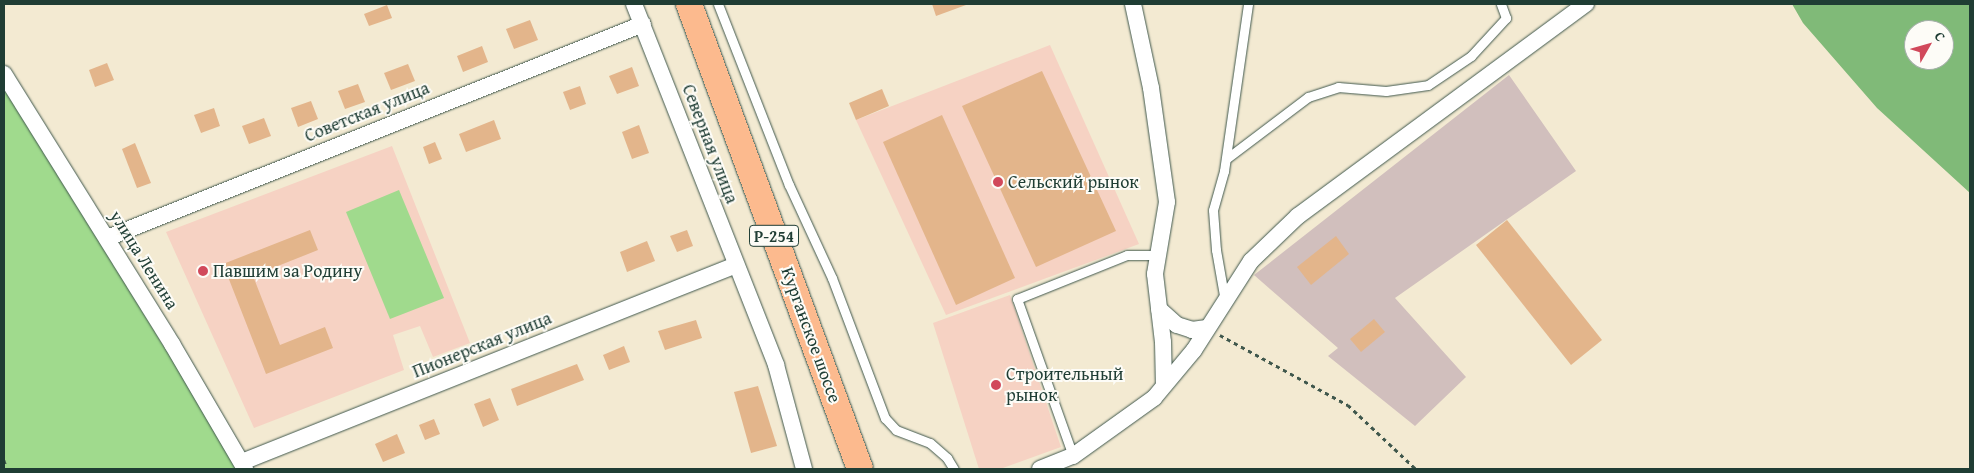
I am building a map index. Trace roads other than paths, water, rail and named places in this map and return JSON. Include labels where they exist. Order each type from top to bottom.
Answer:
[{"type":"main road","name":"Курганское шоссе","points":[[689,4],[860,469]]},
{"type":"street","name":"Северная улица","points":[[634,4],[776,365],[804,469]]},
{"type":"street","points":[[1133,4],[1151,88],[1167,202],[1155,274],[1164,385]]},
{"type":"street","points":[[1040,469],[1073,456],[1154,398],[1194,350],[1251,261],[1298,216],[1586,4]]},
{"type":"street","name":"Советская улица","points":[[107,238],[642,24]]},
{"type":"street","name":"улица Ленина","points":[[4,74],[107,238],[244,466]]},
{"type":"street","name":"Пионерская улица","points":[[244,466],[736,264]]},
{"type":"street","points":[[1159,309],[1177,325],[1192,330],[1207,328]]},
{"type":"lane","points":[[718,4],[789,186],[832,278],[885,418],[896,430],[930,443],[948,458],[954,469]]},
{"type":"lane","points":[[1225,301],[1216,250],[1213,210],[1226,159],[1248,4]]},
{"type":"lane","points":[[1226,159],[1308,97],[1338,87],[1386,91],[1428,85],[1471,56],[1506,18],[1501,4]]},
{"type":"lane","points":[[1073,456],[1017,299],[1127,255],[1158,254]]},
{"type":"place","name":"Сельский рынок","points":[[998,182]]},
{"type":"place","name":"Павшим за Родину","points":[[203,271]]},
{"type":"place","name":"Строительный рынок","points":[[996,385]]}]
